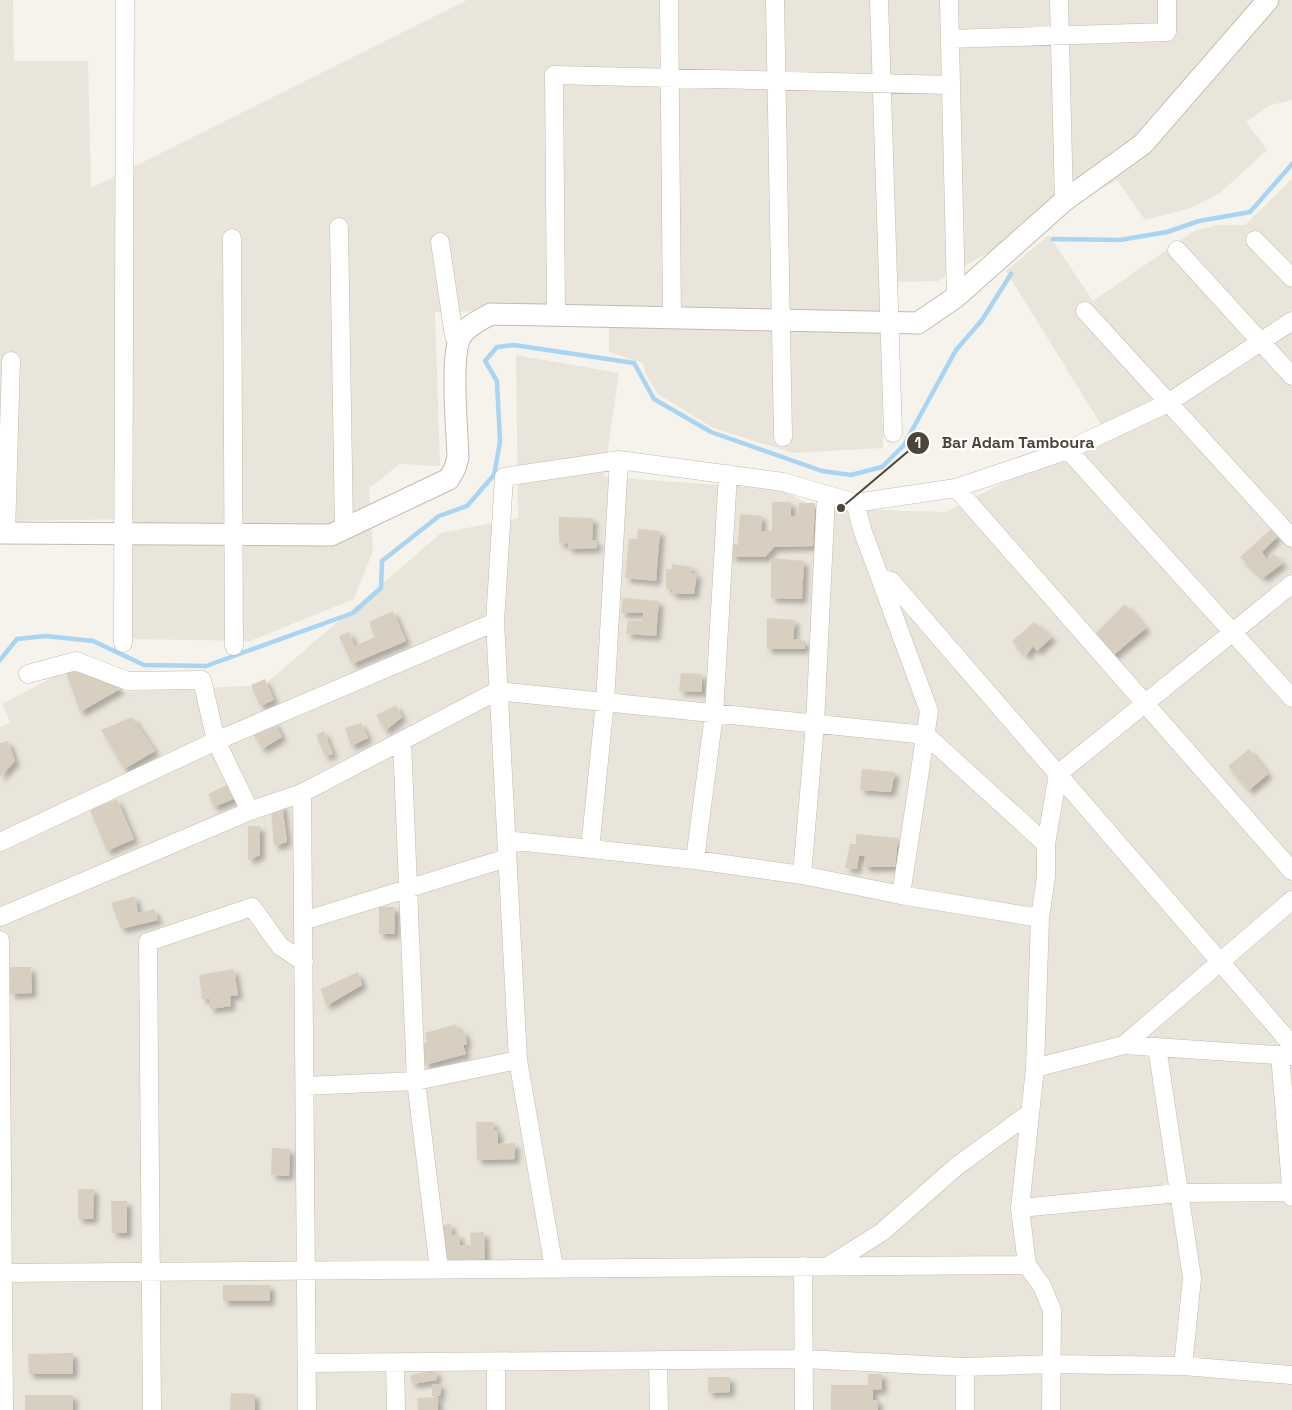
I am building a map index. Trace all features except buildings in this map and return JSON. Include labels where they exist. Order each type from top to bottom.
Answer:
[{"type":"street","points":[[123,643],[125,0]]},
{"type":"street","points":[[669,0],[672,318]]},
{"type":"street","points":[[775,0],[783,436]]},
{"type":"street","points":[[880,0],[893,433]]},
{"type":"street","points":[[950,0],[956,297]]},
{"type":"street","points":[[1059,0],[1064,201]]},
{"type":"street","points":[[950,39],[1167,32],[1167,0]]},
{"type":"street","points":[[12,361],[3,533],[331,535],[449,479],[455,468],[458,456],[456,371],[459,340],[474,322],[491,314],[918,323],[956,297],[1064,201],[1143,144],[1268,0]]},
{"type":"street","points":[[556,315],[554,75],[951,85]]},
{"type":"street","points":[[339,227],[344,528]]},
{"type":"street","points":[[232,238],[234,646]]},
{"type":"street","points":[[1255,240],[1292,278]]},
{"type":"street","points":[[440,242],[454,336],[459,340]]},
{"type":"street","points":[[1177,250],[1292,376]]},
{"type":"street","points":[[1085,311],[1292,538]]},
{"type":"street","points":[[554,1268],[518,1060],[497,691],[495,622],[504,477],[620,460],[782,482],[855,503],[956,488],[1068,450],[1168,402],[1292,321]]},
{"type":"street","points":[[1068,450],[1292,698]]},
{"type":"street","points":[[590,849],[605,702],[620,460]]},
{"type":"street","points":[[696,860],[714,714],[728,474]]},
{"type":"street","points":[[956,488],[1292,871]]},
{"type":"street","points":[[802,875],[815,724],[826,496]]},
{"type":"street","points":[[855,503],[880,578],[929,711],[902,895]]},
{"type":"street","points":[[880,578],[891,581],[1220,962],[1288,1052],[1292,1197]]},
{"type":"street","points":[[1051,1410],[1052,1310],[1042,1286],[1027,1265],[1020,1208],[1035,1068],[1040,918],[1046,876],[1046,844],[1058,774],[1292,584]]},
{"type":"street","points":[[0,842],[216,741],[495,622]]},
{"type":"street","points":[[28,674],[76,661],[128,681],[202,680],[216,741],[250,811]]},
{"type":"street","points":[[0,917],[250,811],[302,792],[497,691],[926,735],[1046,844]]},
{"type":"street","points":[[402,741],[416,1082],[439,1269]]},
{"type":"street","points":[[302,792],[307,1410]]},
{"type":"street","points":[[506,840],[696,860],[802,875],[902,895],[1040,918]]},
{"type":"street","points":[[303,921],[507,858]]},
{"type":"street","points":[[1124,1045],[1292,900]]},
{"type":"street","points":[[152,1410],[148,942],[252,907],[280,946],[304,962]]},
{"type":"street","points":[[0,940],[1,1273],[4,1410]]},
{"type":"street","points":[[1035,1068],[1124,1045],[1288,1052]]},
{"type":"street","points":[[1157,1047],[1192,1278],[1183,1366]]},
{"type":"street","points":[[304,1086],[416,1082],[518,1060]]},
{"type":"street","points":[[828,1266],[882,1232],[957,1166],[1030,1113]]},
{"type":"street","points":[[1020,1208],[1179,1193],[1292,1192]]},
{"type":"street","points":[[1,1273],[1027,1265]]},
{"type":"street","points":[[803,1266],[804,1410]]},
{"type":"street","points":[[307,1363],[804,1360],[965,1367],[1051,1364],[1183,1366],[1292,1375]]},
{"type":"street","points":[[658,1361],[659,1410]]},
{"type":"street","points":[[496,1362],[496,1410]]},
{"type":"street","points":[[396,1363],[396,1410]]},
{"type":"street","points":[[965,1367],[965,1410]]},
{"type":"shaded area","points":[[0,0],[13,0],[14,61],[88,61],[91,188],[467,0],[1292,0],[1292,100],[1271,105],[1246,122],[1267,150],[1220,193],[1191,208],[1145,220],[1117,180],[938,281],[881,282],[883,448],[793,453],[713,428],[658,394],[646,374],[643,363],[609,352],[609,309],[435,312],[440,466],[400,464],[369,488],[373,551],[354,599],[250,641],[131,639],[133,519],[0,521]]},
{"type":"shaded area","points":[[1292,179],[1292,1410],[0,1410],[0,727],[10,722],[2,704],[66,670],[109,678],[120,692],[264,685],[441,533],[518,518],[516,355],[619,373],[604,477],[780,489],[817,508],[946,512],[1105,431],[1006,271],[1049,235],[1093,301],[1194,231],[1218,225],[1245,225]]},
{"type":"waterway","points":[[1053,239],[1120,240],[1167,232],[1199,221],[1250,212],[1292,164]]},
{"type":"waterway","points":[[0,660],[17,639],[46,636],[93,641],[144,665],[206,666],[353,613],[381,588],[382,561],[439,516],[467,506],[494,475],[500,442],[497,381],[485,361],[497,347],[514,345],[634,363],[654,399],[711,432],[822,471],[851,475],[882,467],[904,445],[956,350],[982,320],[1011,274]]},
{"type":"place","name":"Bar Adam Tamboura","points":[[841,508]]}]
